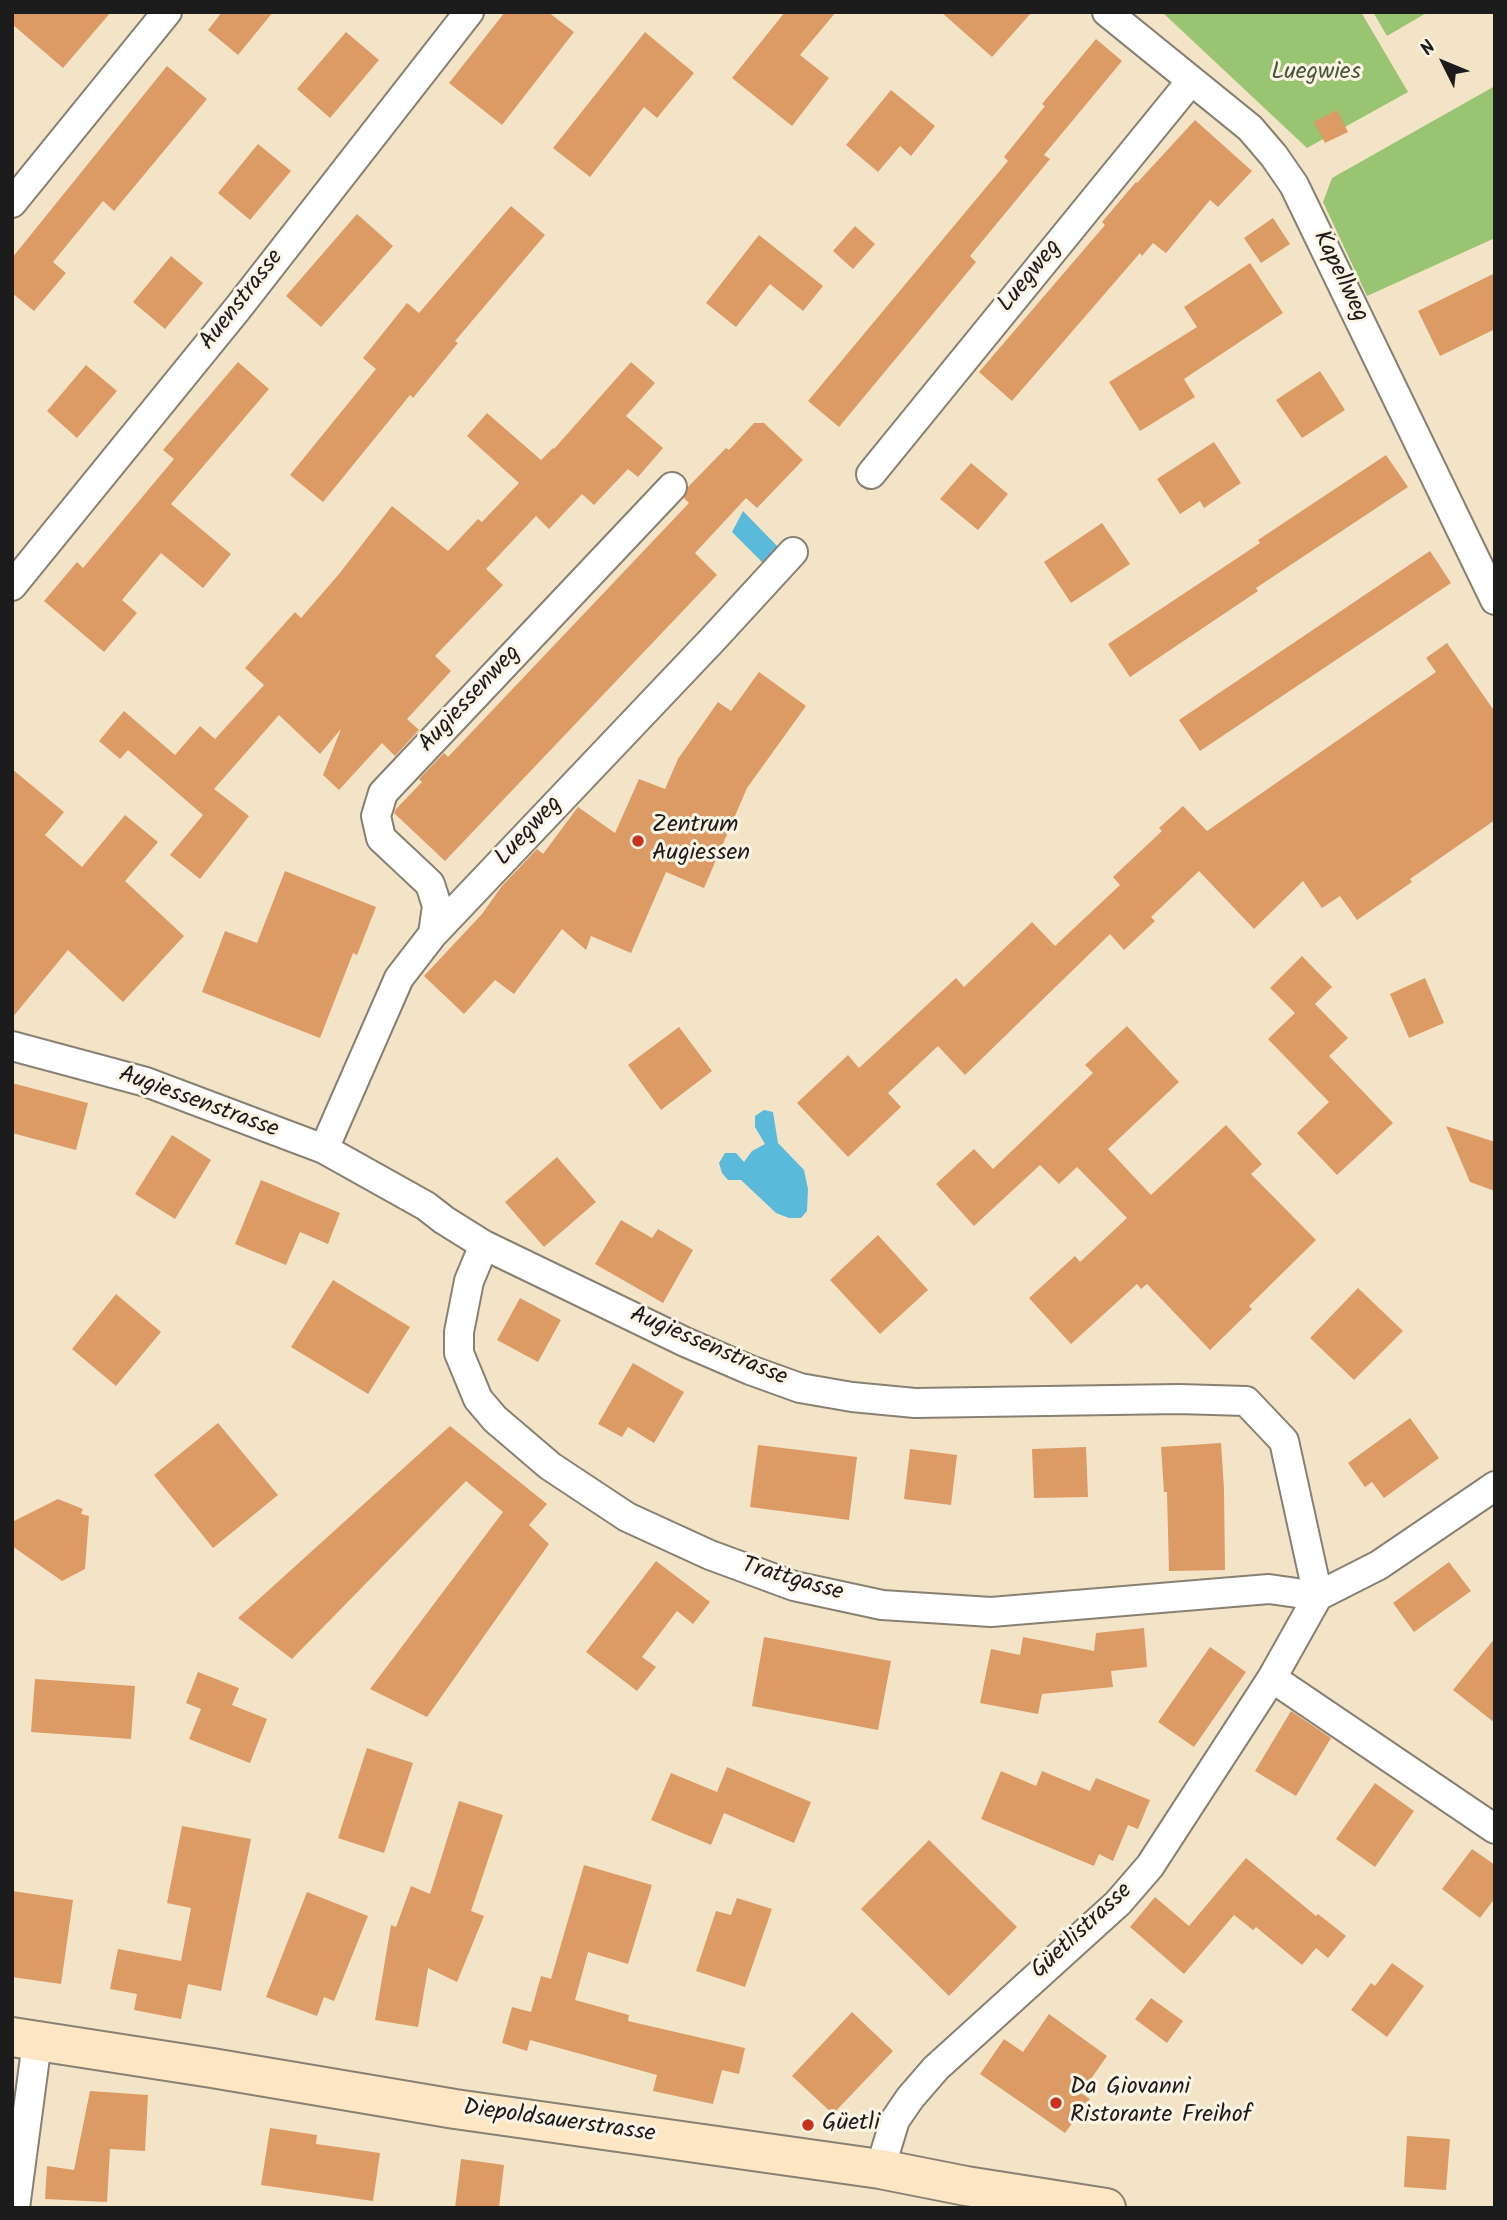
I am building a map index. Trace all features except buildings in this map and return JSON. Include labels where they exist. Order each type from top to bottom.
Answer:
[{"type":"main road","name":"Diepoldsauerstrasse","points":[[24,2039],[443,2107],[880,2169],[966,2186],[1106,2208]]},
{"type":"street","points":[[12,203],[167,12]]},
{"type":"street","name":"Auenstrasse","points":[[12,586],[238,308],[469,12]]},
{"type":"street","name":"Kapellweg","points":[[1107,12],[1250,128],[1294,185],[1495,600]]},
{"type":"street","name":"Luegweg","points":[[871,474],[1191,80]]},
{"type":"street","name":"Augiessenweg","points":[[433,934],[437,906],[430,884],[381,838],[376,816],[383,793],[672,486]]},
{"type":"street","name":"Luegweg","points":[[324,1149],[399,978],[433,934],[793,552]]},
{"type":"street","name":"Augiessenstrasse","points":[[12,1046],[146,1082],[324,1149],[426,1206],[484,1245],[685,1342],[800,1388],[852,1397],[915,1403],[1179,1399],[1246,1401],[1284,1441],[1318,1596]]},
{"type":"street","name":"Trattgasse","points":[[484,1245],[469,1281],[459,1332],[459,1353],[478,1399],[495,1419],[550,1466],[627,1517],[710,1555],[794,1586],[883,1605],[991,1612],[1269,1589],[1318,1596]]},
{"type":"street","points":[[1318,1596],[1379,1565],[1495,1486]]},
{"type":"street","name":"Güetlistrasse","points":[[880,2169],[895,2120],[936,2068],[1118,1903],[1150,1866],[1272,1678],[1318,1596]]},
{"type":"street","points":[[1272,1678],[1495,1829]]},
{"type":"street","points":[[15,2208],[24,2039]]},
{"type":"green space","name":"Luegwies","points":[[1162,12],[1361,12],[1408,92],[1307,148]]},
{"type":"green space","name":"Luegwies","points":[[1373,12],[1428,12],[1387,36]]},
{"type":"green space","points":[[1495,86],[1495,238],[1367,296],[1323,202],[1332,178]]},
{"type":"water","points":[[743,511],[778,547],[763,563],[732,532]]},
{"type":"water","points":[[764,1110],[773,1112],[778,1143],[804,1170],[808,1189],[807,1211],[801,1218],[789,1218],[776,1213],[741,1180],[728,1180],[722,1173],[719,1163],[725,1153],[736,1153],[744,1162],[752,1151],[765,1144],[755,1127],[755,1116]]},
{"type":"place","name":"Zentrum Augiessen","points":[[638,841]]},
{"type":"place","name":"Da Giovanni Ristorante Freihof","points":[[1056,2103]]},
{"type":"place","name":"Güetli","points":[[808,2125]]}]
